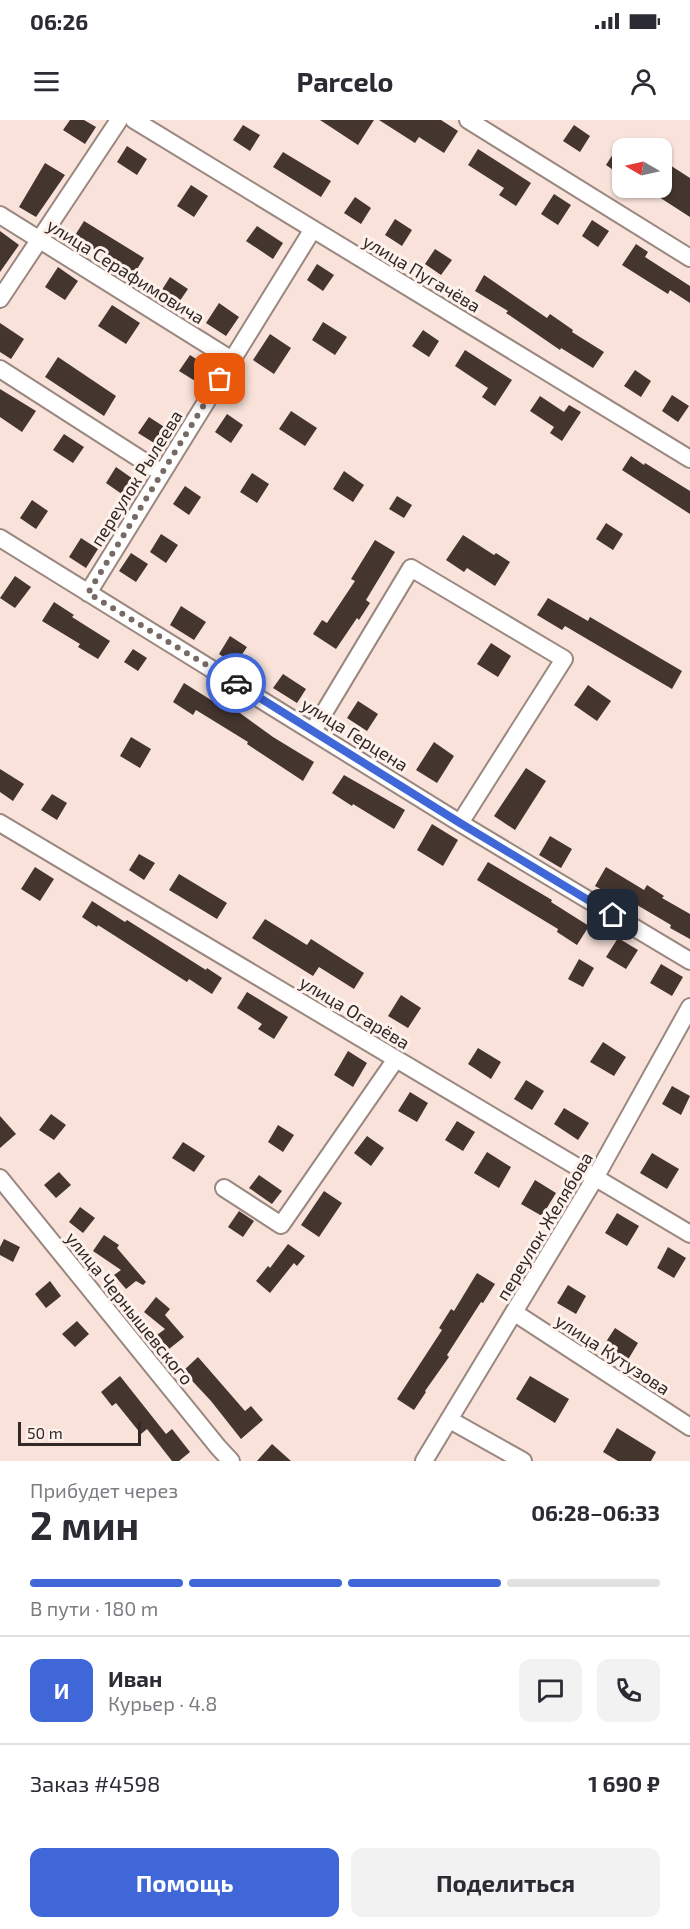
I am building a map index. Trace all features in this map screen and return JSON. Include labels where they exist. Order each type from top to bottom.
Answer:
[{"type":"street","points":[[0,300],[119,120]]},
{"type":"street","name":"улица Пугачёва","points":[[134,120],[690,459]]},
{"type":"street","points":[[468,120],[690,258]]},
{"type":"street","name":"улица Серафимовича","points":[[0,215],[232,360]]},
{"type":"street","name":"переулок Рылеева","points":[[88,593],[313,229]]},
{"type":"street","points":[[0,369],[162,473]]},
{"type":"street","name":"улица Герцена","points":[[0,538],[460,823],[690,961]]},
{"type":"street","points":[[313,731],[411,568],[564,659],[460,823]]},
{"type":"street","name":"улица Огарёва","points":[[0,823],[690,1234]]},
{"type":"street","name":"переулок Желябова","points":[[424,1461],[595,1178],[690,1007]]},
{"type":"street","points":[[224,1188],[280,1226],[396,1059]]},
{"type":"street","name":"улица Чернышевского","points":[[0,1178],[218,1448],[231,1461]]},
{"type":"street","name":"улица Кутузова","points":[[515,1313],[690,1427]]},
{"type":"street","points":[[450,1420],[523,1461]]},
{"type":"building","points":[[70,120],[84,120],[96,127],[85,144],[63,130]]},
{"type":"building","points":[[320,120],[374,120],[358,145]]},
{"type":"building","points":[[379,120],[441,120],[458,131],[444,153],[419,137],[415,143]]},
{"type":"building","points":[[243,125],[260,135],[250,151],[233,140]]},
{"type":"building","points":[[574,125],[590,136],[580,152],[563,141]]},
{"type":"building","points":[[127,146],[147,159],[137,175],[117,162]]},
{"type":"building","points":[[478,149],[531,183],[516,206],[499,195],[504,188],[468,165]]},
{"type":"building","points":[[283,152],[331,181],[321,197],[273,167]]},
{"type":"building","points":[[612,156],[612,169],[606,165]]},
{"type":"building","points":[[45,163],[65,175],[36,217],[19,207]]},
{"type":"building","points":[[672,166],[690,178],[690,217],[661,198],[672,198]]},
{"type":"building","points":[[191,185],[208,196],[194,217],[177,206]]},
{"type":"building","points":[[554,194],[571,205],[558,225],[541,214]]},
{"type":"building","points":[[355,197],[371,208],[361,224],[344,213]]},
{"type":"building","points":[[395,219],[412,230],[402,246],[385,235]]},
{"type":"building","points":[[592,220],[609,231],[598,247],[582,236]]},
{"type":"building","points":[[84,221],[144,258],[134,274],[74,237]]},
{"type":"building","points":[[257,226],[283,243],[273,259],[246,241]]},
{"type":"building","points":[[0,231],[19,245],[0,272]]},
{"type":"building","points":[[636,244],[648,252],[645,257],[690,286],[690,303],[670,290],[668,294],[622,265]]},
{"type":"building","points":[[435,249],[452,260],[441,275],[425,264]]},
{"type":"building","points":[[317,264],[334,275],[323,291],[307,280]]},
{"type":"building","points":[[58,267],[78,281],[65,300],[45,287]]},
{"type":"building","points":[[484,275],[547,318],[550,314],[573,330],[572,332],[604,352],[593,368],[561,348],[560,350],[506,313],[508,311],[475,291]]},
{"type":"building","points":[[170,277],[188,289],[177,305],[160,293]]},
{"type":"building","points":[[219,303],[239,317],[226,336],[206,323]]},
{"type":"building","points":[[112,305],[140,323],[126,344],[98,326]]},
{"type":"building","points":[[323,322],[347,337],[335,355],[312,340]]},
{"type":"building","points":[[0,323],[24,339],[11,359],[0,352]]},
{"type":"building","points":[[423,330],[439,341],[429,357],[412,346]]},
{"type":"building","points":[[270,334],[291,348],[274,374],[253,360]]},
{"type":"building","points":[[465,350],[512,380],[495,406],[482,397],[488,388],[455,366]]},
{"type":"building","points":[[190,355],[210,368],[200,384],[179,371]]},
{"type":"building","points":[[58,357],[116,396],[104,416],[45,377]]},
{"type":"building","points":[[635,370],[651,381],[641,397],[624,386]]},
{"type":"building","points":[[0,389],[36,411],[22,432],[0,417]]},
{"type":"building","points":[[672,395],[689,406],[678,422],[662,411]]},
{"type":"building","points":[[540,396],[564,412],[569,405],[581,412],[562,441],[550,433],[554,427],[530,411]]},
{"type":"building","points":[[291,411],[317,428],[305,446],[279,429]]},
{"type":"building","points":[[227,414],[243,425],[231,443],[215,432]]},
{"type":"building","points":[[149,417],[169,430],[159,446],[138,433]]},
{"type":"building","points":[[64,434],[84,447],[73,463],[53,450]]},
{"type":"building","points":[[631,456],[690,491],[690,514],[622,470]]},
{"type":"building","points":[[116,467],[136,481],[126,497],[106,483]]},
{"type":"building","points":[[344,471],[364,485],[353,502],[333,489]]},
{"type":"building","points":[[252,473],[269,484],[257,503],[240,492]]},
{"type":"building","points":[[185,486],[201,497],[189,515],[173,504]]},
{"type":"building","points":[[397,496],[412,505],[404,518],[389,509]]},
{"type":"building","points":[[32,500],[48,511],[36,529],[20,518]]},
{"type":"building","points":[[606,523],[623,534],[613,550],[596,539]]},
{"type":"building","points":[[161,534],[178,545],[166,563],[150,552]]},
{"type":"building","points":[[463,535],[494,555],[496,553],[510,562],[495,586],[467,568],[464,572],[446,560]]},
{"type":"building","points":[[81,538],[98,549],[86,568],[69,557]]},
{"type":"building","points":[[375,540],[395,552],[366,600],[370,603],[336,649],[313,634],[322,620],[327,623],[355,581],[351,579]]},
{"type":"building","points":[[131,553],[148,564],[136,582],[119,571]]},
{"type":"building","points":[[15,576],[31,587],[15,608],[0,598]]},
{"type":"building","points":[[548,598],[588,621],[590,617],[682,671],[672,689],[565,626],[562,630],[537,615]]},
{"type":"building","points":[[54,602],[74,615],[72,617],[110,641],[98,659],[78,647],[80,644],[42,621]]},
{"type":"building","points":[[181,606],[206,622],[194,640],[170,625]]},
{"type":"building","points":[[230,636],[247,647],[235,665],[219,654]]},
{"type":"building","points":[[491,643],[511,656],[498,677],[477,664]]},
{"type":"building","points":[[133,649],[147,658],[138,671],[124,662]]},
{"type":"building","points":[[283,674],[306,689],[297,703],[273,688]]},
{"type":"building","points":[[184,683],[219,705],[222,700],[273,737],[314,762],[303,781],[247,744],[248,742],[196,710],[193,715],[173,702]]},
{"type":"building","points":[[588,685],[611,701],[597,721],[574,705]]},
{"type":"building","points":[[358,701],[378,714],[367,731],[347,718]]},
{"type":"building","points":[[131,737],[151,749],[140,768],[120,756]]},
{"type":"building","points":[[434,742],[454,756],[437,783],[416,770]]},
{"type":"building","points":[[526,768],[546,781],[515,830],[494,816]]},
{"type":"building","points":[[0,769],[24,784],[13,801],[0,792]]},
{"type":"building","points":[[344,775],[405,810],[394,829],[332,793]]},
{"type":"building","points":[[52,794],[67,803],[57,820],[41,810]]},
{"type":"building","points":[[432,824],[458,840],[443,866],[417,850]]},
{"type":"building","points":[[550,836],[572,849],[561,868],[539,855]]},
{"type":"building","points":[[139,854],[155,863],[144,880],[129,870]]},
{"type":"building","points":[[488,862],[552,900],[551,902],[589,926],[577,945],[557,932],[558,929],[477,880]]},
{"type":"building","points":[[35,867],[54,879],[40,901],[21,889]]},
{"type":"building","points":[[606,867],[644,890],[647,885],[664,896],[662,898],[690,914],[690,939],[615,892],[613,896],[595,886]]},
{"type":"building","points":[[179,874],[227,903],[217,919],[169,890]]},
{"type":"building","points":[[92,901],[222,978],[212,994],[189,979],[187,982],[82,917]]},
{"type":"building","points":[[265,919],[307,945],[311,939],[364,973],[354,989],[319,967],[313,976],[252,938]]},
{"type":"building","points":[[618,938],[638,950],[626,969],[606,957]]},
{"type":"building","points":[[579,959],[594,968],[583,987],[568,979]]},
{"type":"building","points":[[661,964],[683,977],[672,996],[650,983]]},
{"type":"building","points":[[247,992],[288,1017],[274,1039],[258,1029],[262,1024],[237,1008]]},
{"type":"building","points":[[401,995],[421,1008],[408,1028],[388,1016]]},
{"type":"building","points":[[603,1042],[626,1057],[614,1076],[590,1062]]},
{"type":"building","points":[[478,1048],[501,1062],[491,1079],[468,1064]]},
{"type":"building","points":[[348,1051],[367,1063],[353,1087],[334,1075]]},
{"type":"building","points":[[526,1080],[544,1091],[532,1110],[514,1099]]},
{"type":"building","points":[[672,1086],[690,1096],[681,1115],[662,1104]]},
{"type":"building","points":[[410,1092],[428,1103],[417,1122],[398,1111]]},
{"type":"building","points":[[564,1108],[589,1123],[578,1140],[554,1124]]},
{"type":"building","points":[[51,1114],[66,1125],[54,1140],[39,1130]]},
{"type":"building","points":[[0,1116],[16,1134],[0,1148]]},
{"type":"building","points":[[457,1121],[475,1132],[463,1151],[445,1140]]},
{"type":"building","points":[[278,1125],[294,1135],[283,1152],[268,1142]]},
{"type":"building","points":[[367,1136],[384,1148],[371,1166],[354,1153]]},
{"type":"building","points":[[183,1142],[205,1156],[194,1172],[172,1158]]},
{"type":"building","points":[[487,1152],[511,1167],[499,1188],[474,1173]]},
{"type":"building","points":[[652,1153],[679,1169],[667,1189],[640,1173]]},
{"type":"building","points":[[59,1172],[71,1185],[56,1198],[44,1185]]},
{"type":"building","points":[[259,1175],[282,1191],[272,1204],[249,1188]]},
{"type":"building","points":[[535,1180],[556,1193],[542,1216],[521,1204]]},
{"type":"building","points":[[324,1191],[342,1203],[319,1237],[301,1225]]},
{"type":"building","points":[[80,1207],[95,1218],[83,1233],[69,1222]]},
{"type":"building","points":[[239,1211],[254,1221],[243,1237],[228,1227]]},
{"type":"building","points":[[617,1213],[639,1226],[627,1246],[605,1233]]},
{"type":"building","points":[[104,1235],[119,1245],[117,1248],[146,1282],[143,1285],[136,1281],[126,1289],[114,1275],[121,1270],[93,1251]]},
{"type":"building","points":[[4,1239],[20,1247],[13,1262],[0,1255],[0,1247]]},
{"type":"building","points":[[288,1244],[305,1256],[297,1266],[294,1263],[270,1293],[256,1281],[268,1266],[270,1268]]},
{"type":"building","points":[[668,1247],[686,1258],[674,1278],[657,1268]]},
{"type":"building","points":[[477,1273],[495,1284],[483,1303],[481,1302],[447,1355],[449,1357],[414,1410],[397,1399],[442,1330],[439,1328],[451,1309],[454,1311]]},
{"type":"building","points":[[50,1281],[61,1296],[46,1308],[35,1294]]},
{"type":"building","points":[[568,1285],[586,1296],[576,1314],[557,1303]]},
{"type":"building","points":[[156,1297],[170,1309],[165,1315],[184,1337],[169,1349],[157,1335],[165,1329],[144,1312]]},
{"type":"building","points":[[77,1321],[89,1334],[75,1347],[62,1334]]},
{"type":"building","points":[[615,1328],[638,1343],[626,1363],[602,1348]]},
{"type":"building","points":[[198,1357],[245,1411],[251,1406],[263,1420],[241,1439],[211,1401],[183,1371]]},
{"type":"building","points":[[120,1376],[166,1434],[172,1429],[190,1452],[179,1461],[172,1461],[147,1429],[141,1434],[116,1403],[112,1406],[101,1392]]},
{"type":"building","points":[[530,1376],[569,1399],[555,1423],[516,1399]]},
{"type":"building","points":[[617,1428],[656,1452],[651,1461],[618,1461],[603,1452]]},
{"type":"building","points":[[272,1444],[291,1461],[257,1461]]},
{"type":"way so far","points":[[220,379],[88,593],[236,683]]},
{"type":"route","points":[[236,683],[460,823],[613,915]]}]
